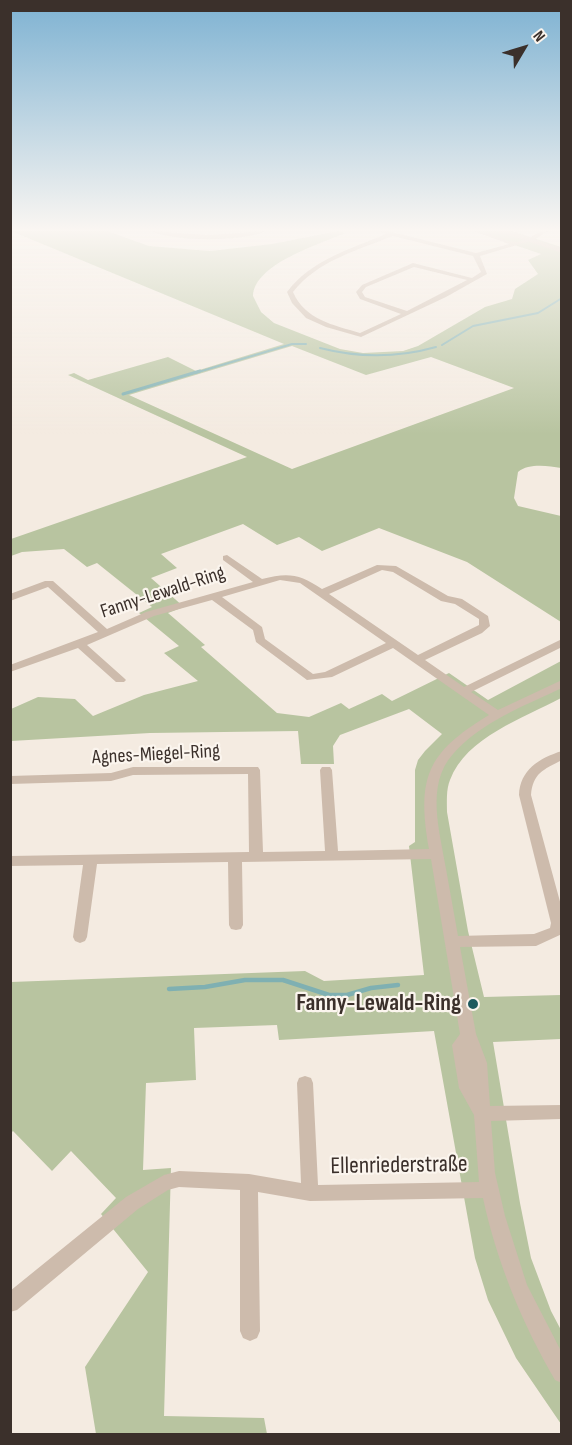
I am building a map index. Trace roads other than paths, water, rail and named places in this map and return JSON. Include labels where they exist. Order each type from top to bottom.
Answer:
[{"type":"street","points":[[292,298],[293,304],[304,314],[361,335],[436,298]]},
{"type":"street","points":[[363,298],[406,313]]},
{"type":"street","name":"Fanny-Lewald-Ring","points":[[226,558],[260,582]]},
{"type":"street","points":[[322,592],[381,567],[389,567],[445,599],[458,601],[484,618],[485,626],[478,631],[416,660]]},
{"type":"street","name":"Fanny-Lewald-Ring","points":[[10,669],[80,644],[150,614],[260,582],[280,578],[297,578],[322,592],[392,644],[498,716]]},
{"type":"street","points":[[10,598],[49,583],[104,632]]},
{"type":"street","points":[[214,596],[258,629],[261,640],[311,678],[327,675],[392,644]]},
{"type":"street","points":[[462,692],[561,642]]},
{"type":"street","points":[[80,644],[120,680]]},
{"type":"street","points":[[561,683],[498,716],[461,739],[438,765],[430,800],[436,854],[468,1035],[460,1045],[467,1088],[482,1113],[490,1190],[509,1263],[525,1308],[539,1337],[561,1373]]},
{"type":"street","points":[[452,942],[536,940],[556,931],[560,923],[524,784],[527,776],[534,770],[561,755]]},
{"type":"street","name":"Agnes-Miegel-Ring","points":[[10,780],[111,777],[133,771],[254,770],[256,856]]},
{"type":"street","points":[[326,770],[332,857]]},
{"type":"street","points":[[10,861],[436,854]]},
{"type":"street","points":[[235,857],[236,925]]},
{"type":"street","points":[[80,937],[91,860]]},
{"type":"street","name":"Ellenriederstraße","points":[[305,1083],[310,1193]]},
{"type":"street","points":[[482,1113],[561,1112]]},
{"type":"street","name":"Ellenriederstraße","points":[[12,1299],[132,1203],[164,1183],[179,1179],[249,1182],[310,1193],[490,1190]]},
{"type":"street","points":[[249,1182],[250,1331]]},
{"type":"waterway","points":[[442,345],[473,326],[538,313],[561,298]]},
{"type":"waterway","points":[[195,373],[292,344],[306,344]]},
{"type":"waterway","points":[[320,348],[349,354],[392,355],[436,347]]},
{"type":"waterway","points":[[123,394],[200,371]]},
{"type":"waterway","points":[[169,989],[205,987],[245,980],[283,980],[329,995],[347,995],[371,988],[398,985]]},
{"type":"place","name":"Fanny-Lewald-Ring","points":[[473,1004]]}]
